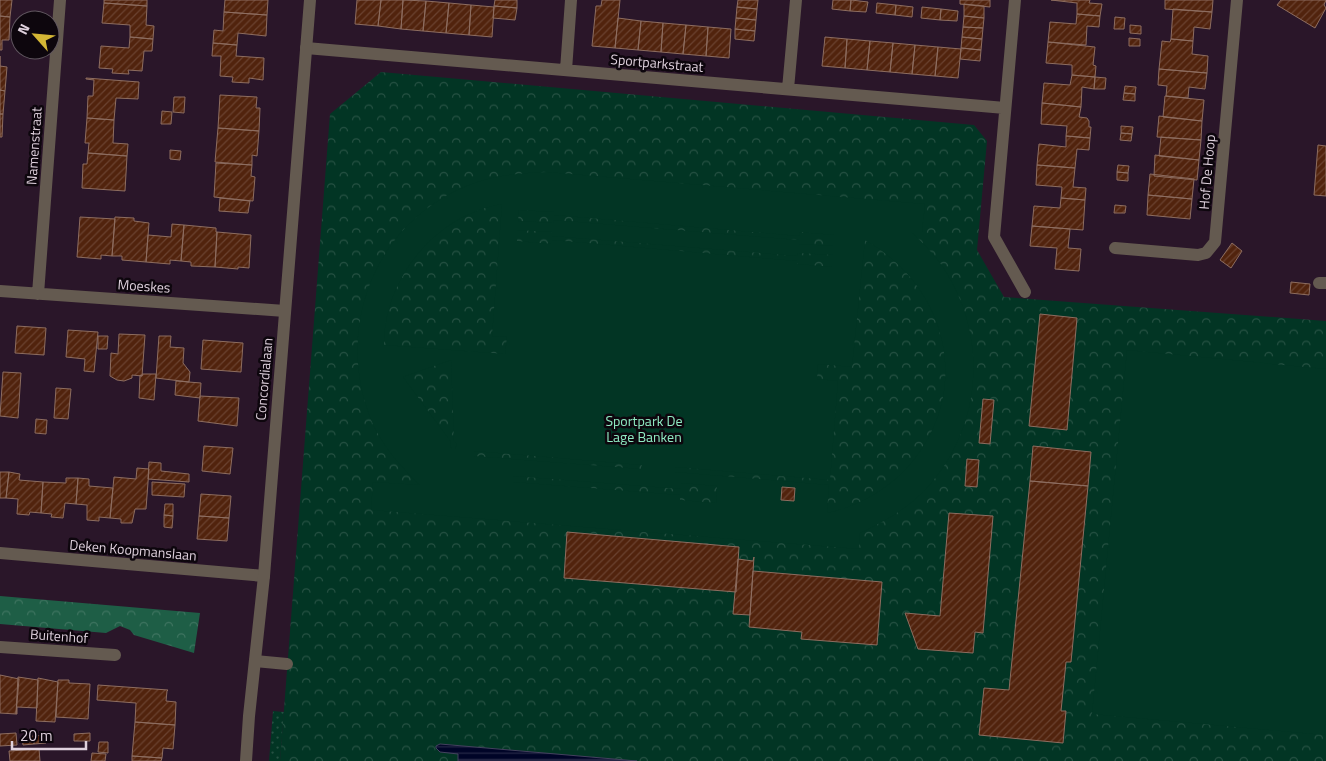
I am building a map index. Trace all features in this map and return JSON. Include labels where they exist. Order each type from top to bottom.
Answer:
[{"type":"street","name":"Namenstraat","points":[[38,294],[60,0]]},
{"type":"street","name":"Concordialaan","points":[[246,761],[264,576],[310,0]]},
{"type":"street","points":[[566,70],[571,0]]},
{"type":"street","points":[[788,90],[796,0]]},
{"type":"street","points":[[1015,0],[994,237],[1025,292]]},
{"type":"street","name":"Hof De Hoop","points":[[1115,248],[1198,255],[1206,253],[1214,242],[1237,0]]},
{"type":"street","name":"Sportparkstraat","points":[[306,48],[1005,108]]},
{"type":"street","name":"Moeskes","points":[[0,292],[285,311]]},
{"type":"street","name":"Deken Koopmanslaan","points":[[0,553],[264,576]]},
{"type":"street","name":"Buitenhof","points":[[0,647],[116,655]]},
{"type":"street","points":[[255,661],[287,664]]},
{"type":"green space","name":"Sportpark De Lage Banken","points":[[381,72],[974,125],[987,141],[977,250],[1004,297],[1326,321],[1326,761],[280,761],[330,114]]},
{"type":"green space","points":[[547,172],[925,204],[922,232],[911,232],[939,261],[960,299],[969,327],[973,355],[973,384],[968,413],[958,440],[944,466],[926,489],[903,509],[860,533],[859,549],[371,510],[373,482],[420,485],[399,464],[381,440],[372,422],[361,386],[358,350],[361,315],[371,281],[387,250],[410,223],[438,201],[472,184],[490,178]],"holes":[[[502,204],[492,336],[507,337],[505,354],[384,345],[386,320],[393,296],[404,274],[418,254],[436,236],[456,221],[478,210]],[[519,210],[554,212],[554,215],[799,236],[800,232],[834,235],[834,246],[799,244],[799,240],[554,220],[553,223],[518,221]],[[517,230],[552,232],[552,236],[797,256],[798,253],[833,255],[833,267],[797,264],[797,261],[552,240],[552,244],[517,241]],[[865,240],[894,261],[917,286],[933,314],[943,345],[945,377],[940,409],[927,440],[906,469],[880,491],[849,507],[827,513],[829,485],[675,472],[675,467],[830,480],[838,381],[817,379],[818,364],[852,367]],[[451,360],[454,441],[457,444],[455,449],[452,449],[450,446],[451,442],[403,377]],[[474,451],[642,465],[641,469],[474,456]],[[513,476],[681,489],[681,483],[717,486],[716,503],[680,500],[680,495],[513,482]]]},
{"type":"green space","points":[[1127,350],[1326,369],[1326,715],[1324,735],[1092,714]]},
{"type":"green space","points":[[0,596],[200,613],[194,653],[134,635],[130,630],[120,626],[106,633],[0,624]]},
{"type":"green space","points":[[273,711],[284,712],[280,761],[269,761]]},
{"type":"water","points":[[440,744],[637,761],[458,761],[458,754],[440,752],[436,746]]},
{"type":"building","points":[[0,0],[12,0],[10,17],[0,16]]},
{"type":"building","points":[[104,0],[147,0],[147,6],[104,3]]},
{"type":"building","points":[[225,0],[268,0],[267,15],[224,12]]},
{"type":"building","points":[[357,0],[381,0],[378,26],[355,24]]},
{"type":"building","points":[[381,0],[403,0],[401,29],[378,26]]},
{"type":"building","points":[[403,0],[426,1],[423,31],[401,29]]},
{"type":"building","points":[[495,0],[517,0],[517,8],[494,6]]},
{"type":"building","points":[[602,0],[620,0],[615,48],[592,46],[596,6],[601,6]]},
{"type":"building","points":[[738,0],[758,0],[757,9],[737,7]]},
{"type":"building","points":[[833,0],[851,0],[850,11],[832,9]]},
{"type":"building","points":[[851,0],[868,2],[866,12],[850,11]]},
{"type":"building","points":[[960,0],[990,0],[990,7],[960,4]]},
{"type":"building","points":[[1051,0],[1090,0],[1089,3],[1102,4],[1100,16],[1077,14],[1077,3]]},
{"type":"building","points":[[1165,0],[1213,0],[1212,12],[1165,9]]},
{"type":"building","points":[[1281,0],[1326,0],[1324,5],[1326,8],[1315,28],[1277,5]]},
{"type":"building","points":[[426,1],[449,3],[446,33],[423,31]]},
{"type":"building","points":[[104,3],[147,6],[146,25],[154,26],[153,39],[130,37],[130,25],[102,23]]},
{"type":"building","points":[[449,3],[471,5],[469,35],[446,33]]},
{"type":"building","points":[[877,3],[896,5],[895,15],[876,13]]},
{"type":"building","points":[[964,4],[984,6],[984,18],[964,16]]},
{"type":"building","points":[[471,5],[494,7],[492,37],[469,35]]},
{"type":"building","points":[[896,5],[913,7],[912,17],[895,15]]},
{"type":"building","points":[[494,6],[517,8],[515,20],[493,18]]},
{"type":"building","points":[[737,7],[757,9],[756,20],[736,18]]},
{"type":"building","points":[[922,7],[941,9],[940,20],[921,18]]},
{"type":"building","points":[[941,9],[958,11],[957,21],[940,20]]},
{"type":"building","points":[[1173,9],[1212,12],[1210,29],[1194,27],[1193,41],[1171,39]]},
{"type":"building","points":[[224,12],[267,15],[266,36],[238,33],[237,45],[213,43],[214,30],[223,31]]},
{"type":"building","points":[[1077,14],[1100,16],[1099,27],[1087,26],[1086,45],[1048,42],[1050,22],[1076,24]]},
{"type":"building","points":[[0,16],[10,17],[9,40],[2,40],[2,50],[0,50]]},
{"type":"building","points":[[964,16],[984,18],[983,28],[963,27]]},
{"type":"building","points":[[1115,17],[1125,18],[1124,29],[1114,29]]},
{"type":"building","points":[[618,18],[641,21],[638,50],[615,48]]},
{"type":"building","points":[[736,18],[756,20],[755,31],[735,29]]},
{"type":"building","points":[[641,21],[663,23],[661,52],[638,50]]},
{"type":"building","points":[[663,23],[686,25],[683,54],[661,52]]},
{"type":"building","points":[[686,25],[708,27],[706,56],[683,54]]},
{"type":"building","points":[[1130,25],[1141,26],[1141,34],[1130,33]]},
{"type":"building","points":[[708,27],[731,29],[729,58],[706,56]]},
{"type":"building","points":[[963,27],[983,28],[982,39],[962,37]]},
{"type":"building","points":[[735,29],[755,31],[754,41],[735,39]]},
{"type":"building","points":[[130,37],[153,39],[152,51],[144,51],[142,71],[128,70],[129,74],[112,73],[113,69],[99,68],[101,46],[129,48]]},
{"type":"building","points":[[825,37],[847,39],[845,68],[822,66]]},
{"type":"building","points":[[962,37],[982,39],[981,50],[961,48]]},
{"type":"building","points":[[1129,38],[1140,39],[1140,46],[1129,46]]},
{"type":"building","points":[[847,39],[870,41],[867,70],[845,68]]},
{"type":"building","points":[[1171,39],[1193,41],[1192,54],[1208,56],[1207,73],[1159,69],[1162,41],[1170,42]]},
{"type":"building","points":[[870,41],[893,43],[890,72],[867,70]]},
{"type":"building","points":[[1048,42],[1095,47],[1093,65],[1096,66],[1095,77],[1072,75],[1072,65],[1046,63]]},
{"type":"building","points":[[213,43],[237,45],[236,56],[264,58],[263,80],[249,78],[249,83],[232,82],[233,77],[220,76],[221,56],[212,56]]},
{"type":"building","points":[[893,43],[915,45],[912,74],[890,72]]},
{"type":"building","points":[[915,45],[938,47],[935,76],[912,74]]},
{"type":"building","points":[[938,47],[961,49],[958,78],[935,76]]},
{"type":"building","points":[[961,48],[981,50],[980,61],[960,59]]},
{"type":"building","points":[[0,66],[7,67],[5,91],[0,90]]},
{"type":"building","points":[[1159,69],[1207,73],[1205,89],[1189,87],[1188,98],[1166,96],[1167,86],[1158,85]]},
{"type":"building","points":[[1072,75],[1095,77],[1094,89],[1082,87],[1081,107],[1042,103],[1044,83],[1070,85]]},
{"type":"building","points":[[1095,77],[1106,78],[1105,89],[1094,89]]},
{"type":"building","points":[[86,78],[139,82],[138,99],[116,98],[114,120],[87,118],[88,96],[93,96],[94,80]]},
{"type":"building","points":[[1125,86],[1136,87],[1135,94],[1124,93]]},
{"type":"building","points":[[0,90],[5,91],[3,114],[0,114]]},
{"type":"building","points":[[1124,93],[1135,94],[1135,101],[1123,100]]},
{"type":"building","points":[[220,95],[257,97],[256,108],[260,108],[259,131],[218,128]]},
{"type":"building","points":[[1165,96],[1204,100],[1202,121],[1163,117]]},
{"type":"building","points":[[174,97],[185,97],[184,113],[173,112]]},
{"type":"building","points":[[1042,103],[1081,107],[1079,117],[1087,118],[1089,121],[1089,127],[1091,127],[1090,138],[1066,136],[1067,126],[1041,124]]},
{"type":"building","points":[[162,111],[172,112],[171,124],[161,124]]},
{"type":"building","points":[[0,114],[3,114],[2,137],[0,137]]},
{"type":"building","points":[[1159,116],[1202,121],[1201,140],[1157,137]]},
{"type":"building","points":[[87,118],[114,120],[113,143],[128,144],[127,156],[88,153],[89,143],[85,143]]},
{"type":"building","points":[[1121,126],[1133,127],[1132,134],[1121,133]]},
{"type":"building","points":[[218,128],[259,131],[257,156],[252,155],[252,165],[215,162]]},
{"type":"building","points":[[1121,133],[1132,134],[1131,141],[1120,140]]},
{"type":"building","points":[[1066,136],[1090,138],[1089,150],[1077,149],[1075,168],[1037,165],[1039,144],[1066,147]]},
{"type":"building","points":[[1161,137],[1201,140],[1199,160],[1159,156]]},
{"type":"building","points":[[1318,145],[1326,146],[1326,196],[1314,195]]},
{"type":"building","points":[[170,150],[181,151],[180,160],[170,159]]},
{"type":"building","points":[[88,153],[127,156],[125,191],[82,188],[83,164],[87,164]]},
{"type":"building","points":[[1155,155],[1199,160],[1197,180],[1154,176]]},
{"type":"building","points":[[216,163],[252,165],[251,176],[255,177],[253,201],[214,197]]},
{"type":"building","points":[[1037,165],[1075,168],[1073,187],[1086,188],[1085,200],[1061,198],[1062,187],[1036,185]]},
{"type":"building","points":[[1118,165],[1129,166],[1128,173],[1117,172]]},
{"type":"building","points":[[1117,172],[1128,173],[1128,181],[1117,180]]},
{"type":"building","points":[[1150,174],[1194,179],[1192,199],[1148,195]]},
{"type":"building","points":[[1148,195],[1192,199],[1190,219],[1147,215]]},
{"type":"building","points":[[220,198],[250,201],[248,213],[219,211]]},
{"type":"building","points":[[1061,198],[1085,200],[1083,230],[1032,226],[1034,206],[1060,208]]},
{"type":"building","points":[[1115,205],[1126,206],[1125,213],[1114,213]]},
{"type":"building","points":[[80,217],[115,219],[112,256],[101,255],[101,259],[77,257]]},
{"type":"building","points":[[115,217],[134,218],[134,221],[149,223],[146,262],[122,260],[122,256],[112,256]]},
{"type":"building","points":[[172,224],[184,225],[181,261],[170,260],[170,264],[146,262],[148,235],[171,237]]},
{"type":"building","points":[[184,225],[216,228],[215,267],[191,266],[191,262],[181,261]]},
{"type":"building","points":[[1032,226],[1070,229],[1068,248],[1081,249],[1079,271],[1055,269],[1057,248],[1030,246]]},
{"type":"building","points":[[217,232],[251,235],[249,268],[215,267]]},
{"type":"building","points":[[1232,243],[1242,251],[1231,268],[1220,260]]},
{"type":"building","points":[[1291,282],[1310,284],[1309,295],[1290,293]]},
{"type":"building","points":[[1040,314],[1077,318],[1067,430],[1029,426]]},
{"type":"building","points":[[17,326],[46,328],[44,355],[15,353]]},
{"type":"building","points":[[68,330],[98,332],[94,372],[84,371],[85,359],[66,357]]},
{"type":"building","points":[[119,334],[145,335],[142,376],[132,375],[132,378],[124,381],[110,376],[111,353],[118,354]]},
{"type":"building","points":[[98,336],[108,336],[107,349],[98,349]]},
{"type":"building","points":[[159,336],[171,336],[170,347],[184,348],[183,363],[190,372],[189,382],[156,378]]},
{"type":"building","points":[[203,340],[243,343],[241,372],[201,369]]},
{"type":"building","points":[[3,372],[21,373],[18,418],[0,416]]},
{"type":"building","points":[[142,374],[156,374],[154,400],[139,398],[140,375],[142,376]]},
{"type":"building","points":[[176,381],[201,383],[200,398],[175,395]]},
{"type":"building","points":[[56,388],[71,389],[68,419],[54,418]]},
{"type":"building","points":[[200,396],[239,398],[237,426],[198,421]]},
{"type":"building","points":[[983,399],[994,400],[990,444],[979,443]]},
{"type":"building","points":[[36,419],[47,420],[46,434],[35,433]]},
{"type":"building","points":[[204,446],[233,448],[230,474],[202,471]]},
{"type":"building","points":[[1033,446],[1091,452],[1088,486],[1030,481]]},
{"type":"building","points":[[967,459],[979,460],[977,487],[965,486]]},
{"type":"building","points":[[149,462],[161,463],[161,471],[189,474],[189,482],[148,479]]},
{"type":"building","points":[[137,468],[149,469],[146,509],[135,509],[132,523],[121,523],[121,519],[110,518],[114,477],[136,479]]},
{"type":"building","points":[[0,472],[9,472],[6,498],[0,498]]},
{"type":"building","points":[[9,472],[20,474],[19,480],[43,482],[41,513],[17,514],[18,499],[6,498]]},
{"type":"building","points":[[66,478],[78,478],[76,504],[65,503],[63,518],[51,517],[52,514],[41,513],[43,482],[66,483]]},
{"type":"building","points":[[78,478],[89,479],[89,486],[113,488],[110,518],[99,517],[99,521],[87,520],[87,505],[76,504]]},
{"type":"building","points":[[1030,481],[1088,486],[1071,662],[1066,662],[1061,711],[1066,711],[1063,743],[979,735],[984,688],[1009,690]]},
{"type":"building","points":[[152,482],[185,484],[184,497],[152,495]]},
{"type":"building","points":[[782,487],[795,488],[794,501],[781,500]]},
{"type":"building","points":[[201,494],[231,496],[229,518],[199,516]]},
{"type":"building","points":[[165,504],[173,504],[173,516],[164,515]]},
{"type":"building","points":[[949,513],[993,516],[983,633],[975,632],[973,653],[918,649],[905,613],[940,616]]},
{"type":"building","points":[[164,515],[173,516],[172,528],[164,527]]},
{"type":"building","points":[[199,516],[229,518],[227,541],[197,539]]},
{"type":"building","points":[[567,532],[739,547],[736,592],[564,578]]},
{"type":"building","points":[[754,557],[750,615],[733,614],[738,559],[753,561]]},
{"type":"building","points":[[753,571],[882,582],[877,645],[801,639],[802,632],[749,627]]},
{"type":"building","points":[[0,675],[19,679],[16,714],[0,713]]},
{"type":"building","points":[[18,677],[38,680],[37,708],[17,707],[16,714]]},
{"type":"building","points":[[38,678],[58,682],[55,722],[36,721]]},
{"type":"building","points":[[58,680],[69,680],[69,683],[90,684],[88,719],[56,717]]},
{"type":"building","points":[[98,685],[168,690],[166,701],[176,702],[175,725],[135,722],[136,703],[97,700]]},
{"type":"building","points":[[135,722],[175,725],[173,749],[163,748],[162,758],[132,756]]},
{"type":"building","points":[[16,733],[17,745],[0,746],[0,734]]},
{"type":"building","points":[[90,733],[90,741],[74,741],[74,734]]},
{"type":"building","points":[[46,735],[46,743],[34,744],[34,736]]},
{"type":"building","points":[[34,736],[34,744],[23,745],[22,737]]},
{"type":"building","points":[[99,742],[108,742],[108,753],[98,752]]},
{"type":"building","points":[[39,749],[40,761],[10,761],[9,751]]},
{"type":"building","points":[[92,753],[106,754],[105,761],[91,761]]},
{"type":"building","points":[[132,756],[162,758],[161,761],[132,761]]}]
